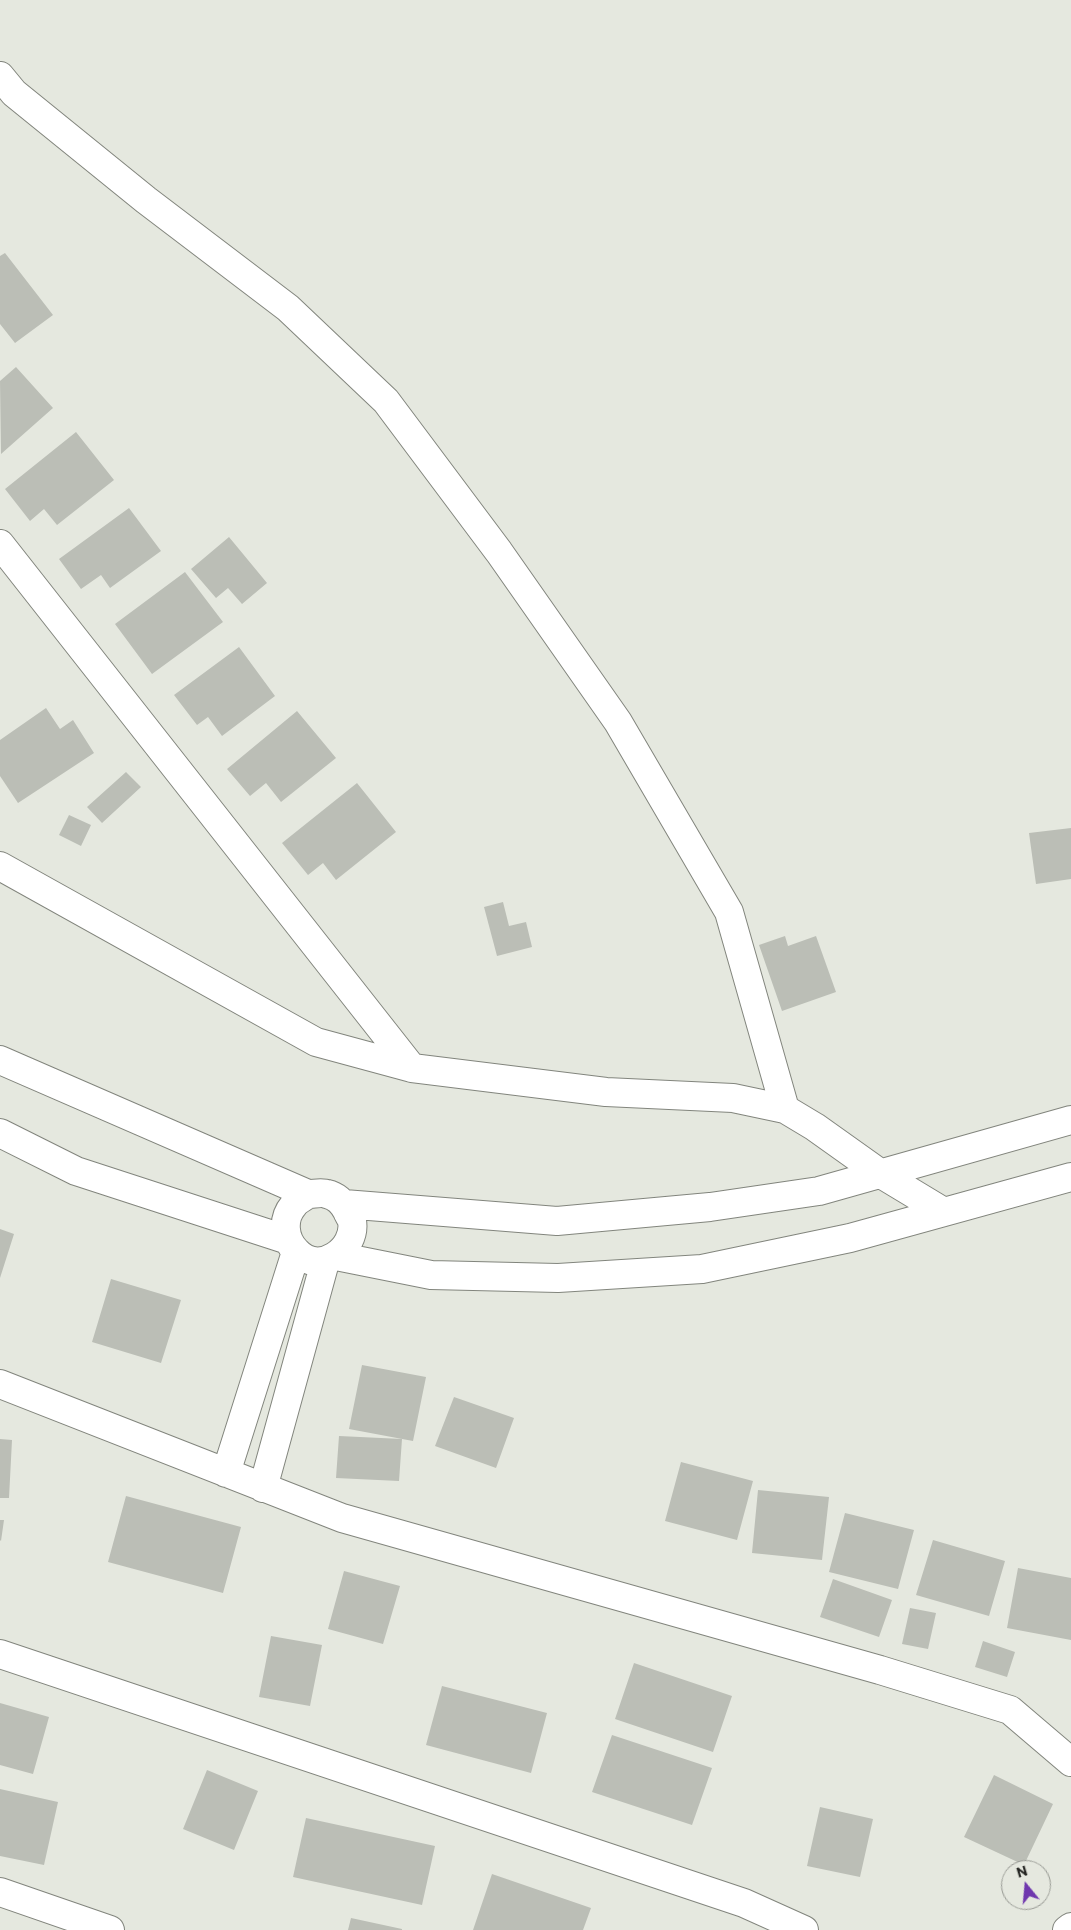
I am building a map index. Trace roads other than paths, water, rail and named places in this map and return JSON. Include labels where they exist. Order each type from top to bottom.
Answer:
[{"type":"street","points":[[0,76],[14,92],[146,200],[288,308],[386,401],[499,552],[618,722],[729,912],[785,1109]]},
{"type":"street","points":[[0,544],[412,1068]]},
{"type":"street","points":[[0,866],[316,1042],[412,1068],[606,1092],[733,1098],[785,1109],[815,1127],[881,1174],[944,1212]]},
{"type":"street","points":[[0,1060],[308,1194],[327,1194],[344,1204],[557,1221],[710,1207],[819,1191],[1071,1120]]},
{"type":"street","points":[[0,1133],[76,1171],[292,1246],[309,1260],[330,1259],[431,1275],[558,1278],[702,1269],[850,1238],[1071,1176]]},
{"type":"street","points":[[226,1474],[292,1246],[285,1222],[293,1205],[308,1194]]},
{"type":"street","points":[[263,1488],[330,1259],[349,1241],[352,1221],[344,1204]]},
{"type":"street","points":[[0,1384],[342,1518],[880,1670],[1010,1710],[1071,1762]]},
{"type":"street","points":[[0,1654],[744,1903],[804,1930]]},
{"type":"street","points":[[0,1892],[110,1930]]},
{"type":"street","points":[[1067,1930],[1071,1927]]}]
